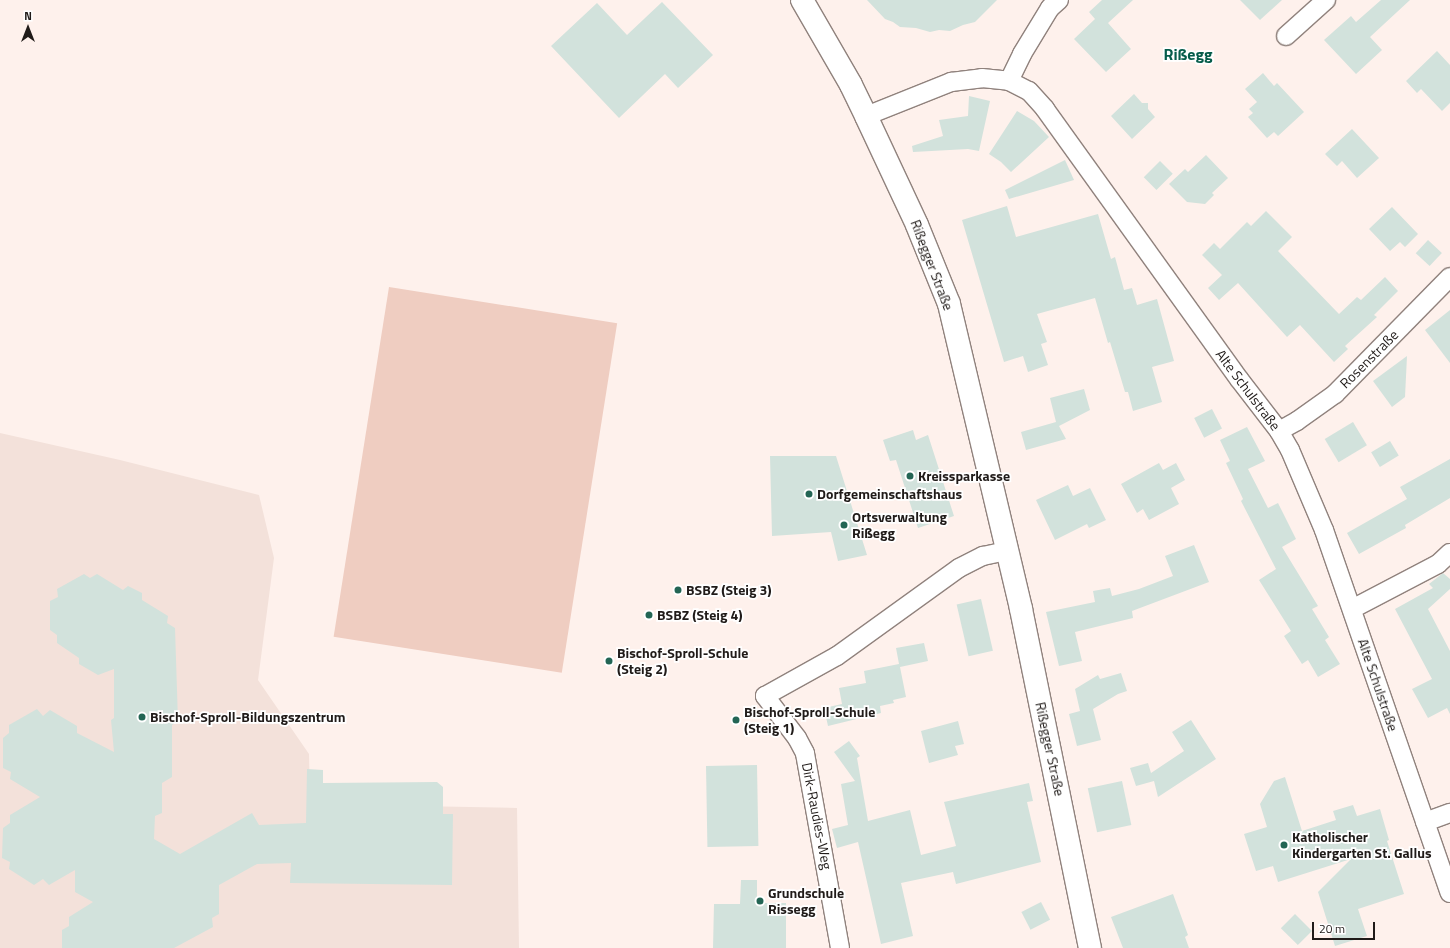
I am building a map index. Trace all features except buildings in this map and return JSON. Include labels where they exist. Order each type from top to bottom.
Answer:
[{"type":"street","name":"Rißegger Straße","points":[[802,0],[851,85],[866,116],[917,225],[949,304],[1008,551],[1090,948]]},
{"type":"street","points":[[1286,36],[1326,0]]},
{"type":"street","points":[[1009,81],[1022,54],[1051,3]]},
{"type":"street","name":"Alte Schulstraße","points":[[866,116],[951,82],[982,78],[1009,81],[1029,91],[1045,109],[1235,373],[1279,431],[1290,450],[1324,530],[1450,893]]},
{"type":"street","name":"Rosenstraße","points":[[1279,431],[1297,421],[1335,394],[1450,277]]},
{"type":"street","name":"Dirk-Raudies-Weg","points":[[840,948],[805,752],[797,738],[765,696],[837,656],[959,568],[983,556],[1008,551]]},
{"type":"street","points":[[1352,609],[1438,564],[1450,553]]},
{"type":"street","points":[[1425,822],[1450,813]]},
{"type":"shaded area","points":[[389,287],[617,323],[562,673],[334,637]]},
{"type":"shaded area","name":"Bischof-Sproll-Bildungszentrum","points":[[0,433],[120,460],[259,495],[274,558],[258,680],[309,754],[310,804],[517,808],[519,948],[0,948]]},
{"type":"place","name":"Kreissparkasse","points":[[910,476]]},
{"type":"place","name":"Dorfgemeinschaftshaus","points":[[809,494]]},
{"type":"place","name":"Ortsverwaltung Rißegg","points":[[844,525]]},
{"type":"place","name":"BSBZ (Steig 3)","points":[[678,590]]},
{"type":"place","name":"BSBZ (Steig 4)","points":[[649,615]]},
{"type":"place","name":"Bischof-Sproll-Schule (Steig 2)","points":[[609,661]]},
{"type":"place","name":"Bischof-Sproll-Bildungszentrum","points":[[142,717]]},
{"type":"place","name":"Bischof-Sproll-Schule (Steig 1)","points":[[736,720]]},
{"type":"place","name":"Katholischer Kindergarten St. Gallus","points":[[1284,845]]},
{"type":"place","name":"Grundschule Rissegg","points":[[760,901]]},
{"type":"district","name":"Rißegg","points":[[1188,54]]}]
